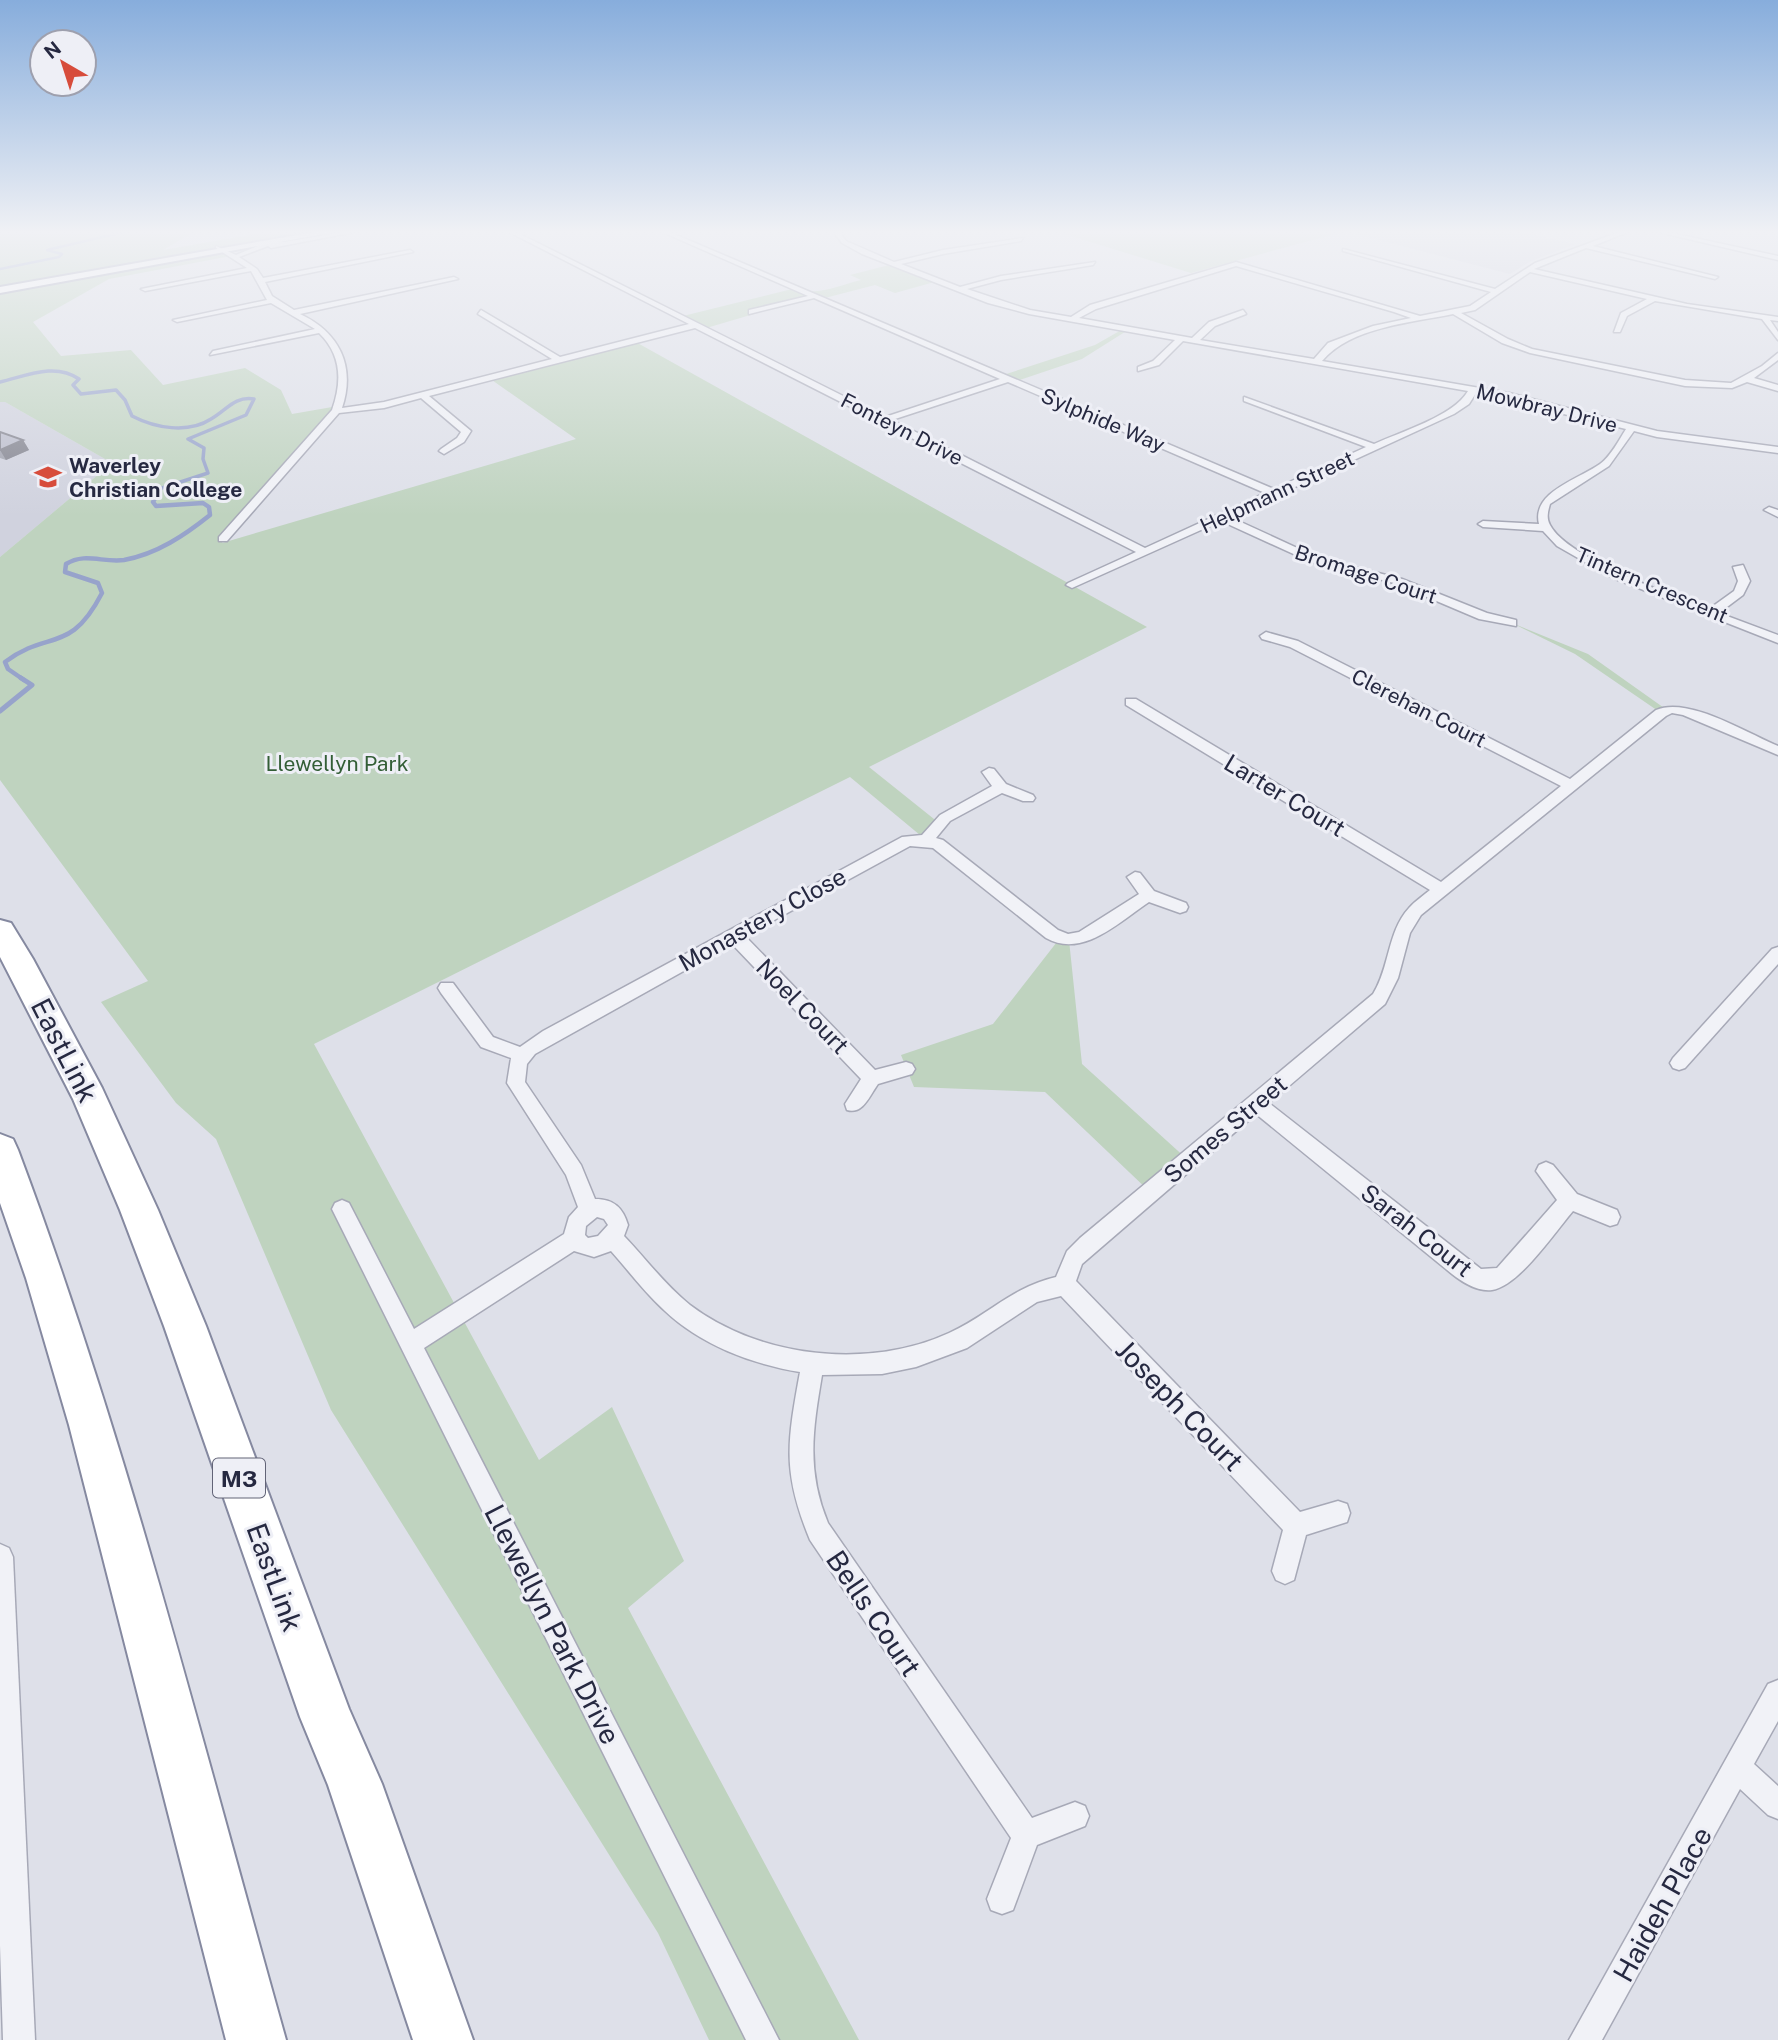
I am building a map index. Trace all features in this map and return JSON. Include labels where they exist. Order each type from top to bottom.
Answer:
[{"type":"highway","name":"EastLink","points":[[0,931],[22,967],[90,1098],[139,1210],[185,1326],[326,1717],[355,1784],[443,2040]]},
{"type":"highway","points":[[0,1150],[46,1278],[91,1425],[256,2040]]},
{"type":"street","points":[[223,539],[335,411],[343,388],[344,362],[334,343],[315,326]]},
{"type":"street","points":[[504,326],[559,360]]},
{"type":"street","points":[[335,411],[370,408],[691,326]]},
{"type":"street","name":"Fonteyn Drive","points":[[698,326],[1145,552]]},
{"type":"street","name":"Sylphide Way","points":[[886,326],[1274,493]]},
{"type":"street","name":"Mowbray Drive","points":[[1108,326],[1474,390],[1533,402],[1631,429],[1697,441],[1778,450]]},
{"type":"street","points":[[1194,341],[1210,326]]},
{"type":"street","points":[[1316,362],[1328,347],[1381,326]]},
{"type":"street","points":[[1480,326],[1513,344],[1550,356],[1704,385],[1732,385],[1747,379],[1765,369],[1778,355]]},
{"type":"street","points":[[1617,330],[1619,326]]},
{"type":"street","points":[[213,353],[321,330]]},
{"type":"street","points":[[1141,369],[1156,363],[1181,339]]},
{"type":"street","points":[[884,420],[1008,379]]},
{"type":"street","points":[[1747,379],[1778,388]]},
{"type":"street","name":"Helpmann Street","points":[[1072,585],[1458,408],[1474,390]]},
{"type":"street","points":[[423,395],[466,431],[461,440],[444,451]]},
{"type":"street","points":[[1247,399],[1374,447]]},
{"type":"street","points":[[1483,524],[1547,528],[1543,512],[1546,502],[1606,464],[1631,429]]},
{"type":"street","name":"Bromage Court","points":[[1222,517],[1315,560],[1410,585],[1483,616],[1513,624]]},
{"type":"street","name":"Tintern Crescent","points":[[1547,528],[1564,546],[1589,562],[1778,639]]},
{"type":"street","points":[[1713,612],[1739,593],[1744,580],[1740,567]]},
{"type":"street","name":"Clerehan Court","points":[[1266,636],[1294,644],[1570,785]]},
{"type":"street","name":"Larter Court","points":[[1132,702],[1440,889]]},
{"type":"street","name":"Somes Street","points":[[1064,1284],[1074,1258],[1087,1245],[1379,999],[1387,989],[1398,937],[1415,911],[1661,713],[1670,709],[1696,715],[1778,751]]},
{"type":"street","points":[[989,772],[1001,787],[1028,797]]},
{"type":"street","points":[[1001,787],[945,818],[926,840],[943,847],[1052,934],[1063,939],[1076,940],[1085,936],[1148,895]]},
{"type":"street","name":"Monastery Close","points":[[523,1055],[549,1035],[895,846],[907,841],[926,840]]},
{"type":"street","points":[[1135,877],[1148,895],[1180,907]]},
{"type":"street","name":"Noel Court","points":[[734,935],[872,1077]]},
{"type":"street","points":[[1679,1063],[1778,953]]},
{"type":"street","points":[[447,988],[487,1042],[523,1055],[516,1069],[520,1091],[574,1171],[589,1210]]},
{"type":"street","points":[[854,1104],[872,1077],[906,1069]]},
{"type":"street","name":"Sarah Court","points":[[1256,1103],[1459,1267],[1481,1279],[1497,1279],[1504,1275],[1570,1200]]},
{"type":"street","points":[[1546,1171],[1570,1200],[1610,1217]]},
{"type":"street","points":[[603,1208],[614,1214],[618,1226],[607,1243],[592,1248],[585,1247],[575,1239],[576,1223],[589,1210],[603,1208]]},
{"type":"street","name":"Llewellyn Park Drive","points":[[342,1209],[763,2040]]},
{"type":"street","points":[[612,1238],[667,1299],[687,1316],[750,1348],[813,1365],[890,1361],[926,1353],[984,1328],[1030,1294],[1064,1284]]},
{"type":"street","points":[[411,1344],[575,1239]]},
{"type":"street","name":"Joseph Court","points":[[1064,1284],[1297,1526]]},
{"type":"street","name":"Bells Court","points":[[813,1365],[803,1430],[802,1475],[804,1490],[819,1531],[1026,1835]]},
{"type":"street","points":[[1284,1571],[1297,1526],[1338,1513]]},
{"type":"street","points":[[0,1557],[19,2040]]},
{"type":"street","name":"Haideh Place","points":[[1585,2040],[1778,1694]]},
{"type":"street","points":[[1738,1768],[1778,1805]]},
{"type":"street","points":[[1002,1899],[1026,1835],[1075,1816]]},
{"type":"shaded area","name":"Waverley Christian College","points":[[0,402],[5,402],[112,463],[0,557]]},
{"type":"green space","name":"Llewellyn Park","points":[[0,326],[36,326],[61,356],[131,350],[163,385],[245,368],[281,390],[292,414],[338,406],[222,543],[576,439],[489,378],[634,341],[1147,627],[869,767],[939,823],[926,840],[850,777],[314,1044],[539,1460],[612,1407],[684,1561],[628,1608],[859,2040],[709,2040],[658,1933],[331,1410],[216,1139],[176,1103],[101,1002],[148,981],[0,780],[0,557],[112,463],[5,402],[0,402]]},
{"type":"green space","points":[[1123,329],[1128,330],[1082,359],[1014,382],[1000,376],[1095,345]]},
{"type":"green space","points":[[1512,623],[1588,654],[1667,710],[1661,713],[1575,654]]},
{"type":"green space","points":[[1060,938],[1069,940],[1082,1064],[1188,1160],[1150,1192],[1045,1092],[914,1087],[901,1055],[993,1024]]},
{"type":"building","points":[[0,432],[23,440],[0,450]]},
{"type":"waterway","points":[[0,382],[40,372],[60,371],[79,379],[73,385],[81,394],[116,390],[125,400],[132,416],[151,424],[172,428],[202,424],[236,402],[254,399],[246,415],[188,439],[204,448],[203,459],[208,473],[156,490],[158,493]]},
{"type":"waterway","points":[[22,679],[8,669],[5,662],[20,652],[69,633],[80,625],[102,593],[98,583],[65,572],[66,564],[87,558],[124,560],[148,553],[181,536],[210,515],[209,507],[203,503],[156,506],[153,502],[158,493]]},
{"type":"waterway","points":[[0,711],[32,685],[22,679]]},
{"type":"place","name":"Waverley Christian College","points":[[48,477]]}]
